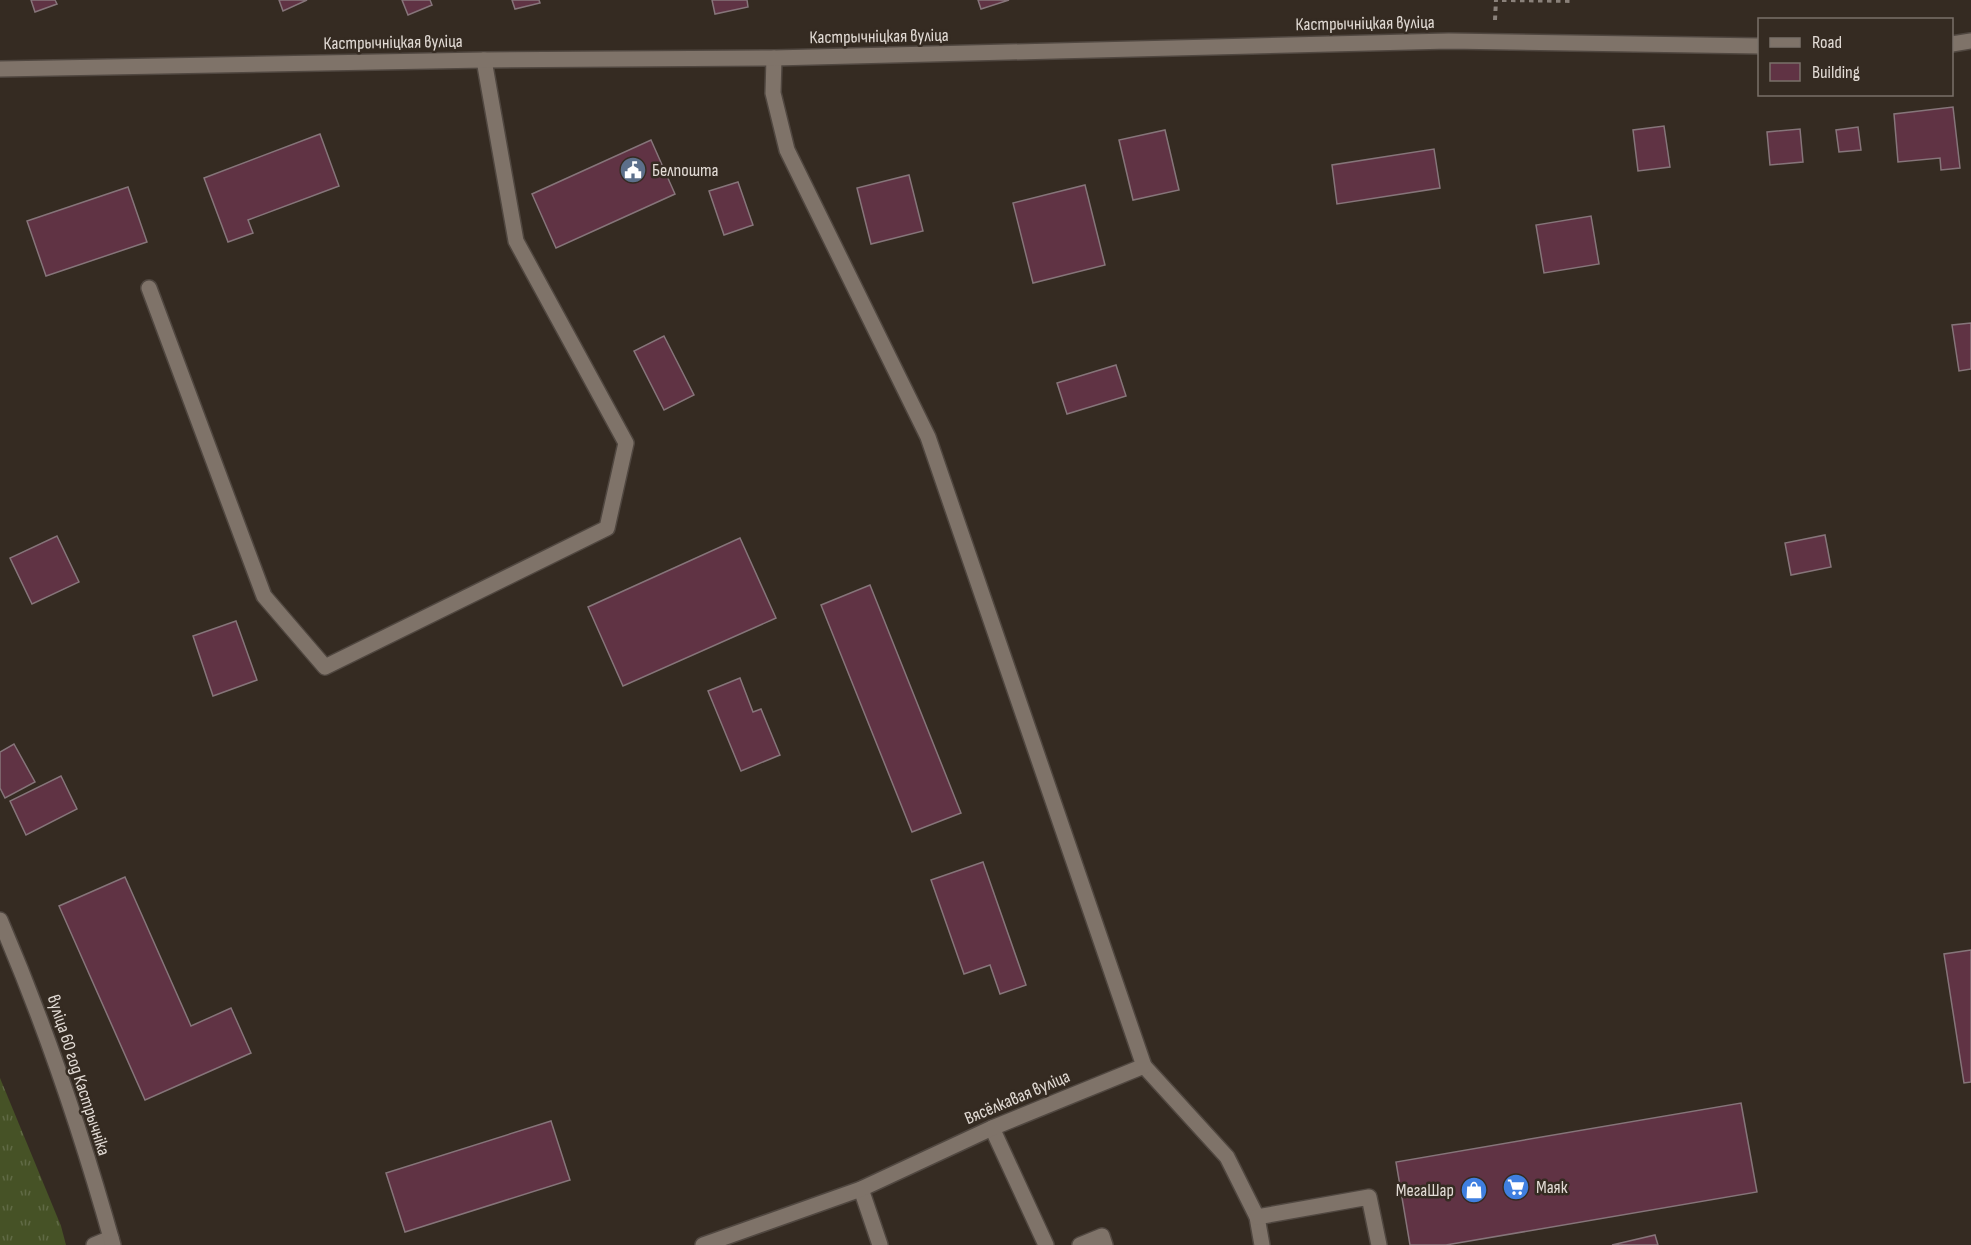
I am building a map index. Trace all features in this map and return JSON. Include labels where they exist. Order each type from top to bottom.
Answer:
[{"type":"street","name":"Кастрычніцкая вуліца","points":[[0,69],[484,60],[774,58],[1449,41],[1758,46]]},
{"type":"street","points":[[1953,44],[1971,41]]},
{"type":"street","points":[[774,58],[773,93],[787,150],[928,437],[1144,1066],[1227,1157],[1257,1216],[1262,1245]]},
{"type":"street","points":[[149,288],[264,596],[325,667],[607,528],[626,444],[516,241],[484,60]]},
{"type":"street","name":"вуліца 60 год Кастрычніка","points":[[0,920],[57,1062],[112,1242]]},
{"type":"street","name":"Вясёлкавая вуліца","points":[[704,1245],[861,1189],[992,1128],[1144,1066]]},
{"type":"street","points":[[992,1128],[1046,1245]]},
{"type":"street","points":[[861,1189],[880,1245]]},
{"type":"street","points":[[1257,1216],[1369,1197],[1379,1245]]},
{"type":"street","points":[[1080,1245],[1102,1236],[1105,1245]]},
{"type":"street","points":[[94,1245],[112,1242]]},
{"type":"path","points":[[1502,0],[1574,1]]},
{"type":"green space","points":[[0,1078],[61,1226],[66,1245],[0,1245]]},
{"type":"building","points":[[31,0],[55,0],[57,4],[35,12]]},
{"type":"building","points":[[279,0],[307,0],[283,11]]},
{"type":"building","points":[[402,0],[430,0],[432,5],[408,15]]},
{"type":"building","points":[[512,0],[539,0],[540,3],[515,9]]},
{"type":"building","points":[[712,0],[747,0],[748,7],[715,14]]},
{"type":"building","points":[[978,0],[1009,0],[981,9]]},
{"type":"building","points":[[1953,107],[1960,168],[1941,170],[1940,158],[1898,162],[1894,114]]},
{"type":"building","points":[[1664,126],[1670,167],[1638,171],[1633,130]]},
{"type":"building","points":[[1858,127],[1861,150],[1839,152],[1836,130]]},
{"type":"building","points":[[1800,129],[1803,162],[1770,165],[1767,132]]},
{"type":"building","points":[[1165,130],[1179,190],[1133,200],[1119,140]]},
{"type":"building","points":[[320,134],[339,186],[248,220],[253,233],[228,242],[204,178]]},
{"type":"building","points":[[651,140],[675,194],[556,248],[532,194]]},
{"type":"building","points":[[1434,149],[1440,188],[1337,204],[1332,165]]},
{"type":"building","points":[[909,175],[923,231],[871,244],[857,188]]},
{"type":"building","points":[[738,182],[753,225],[724,235],[709,191]]},
{"type":"building","points":[[1085,185],[1105,265],[1033,283],[1013,203]]},
{"type":"building","points":[[128,187],[147,242],[46,276],[27,221]]},
{"type":"building","points":[[1591,216],[1599,264],[1544,273],[1536,225]]},
{"type":"building","points":[[1971,323],[1971,369],[1959,371],[1952,325]]},
{"type":"building","points":[[664,336],[694,395],[664,410],[634,351]]},
{"type":"building","points":[[1116,365],[1126,396],[1067,414],[1057,383]]},
{"type":"building","points":[[1825,535],[1831,567],[1791,575],[1785,543]]},
{"type":"building","points":[[57,536],[79,582],[32,604],[10,558]]},
{"type":"building","points":[[740,538],[776,618],[623,686],[588,607]]},
{"type":"building","points":[[870,585],[961,813],[912,832],[821,605]]},
{"type":"building","points":[[236,621],[257,680],[213,696],[193,636]]},
{"type":"building","points":[[740,678],[753,712],[761,709],[780,755],[741,771],[708,691]]},
{"type":"building","points":[[14,744],[35,782],[5,798],[0,788],[0,752]]},
{"type":"building","points":[[61,776],[77,809],[26,835],[10,801]]},
{"type":"building","points":[[983,862],[1026,985],[1000,994],[990,965],[964,974],[931,880]]},
{"type":"building","points":[[125,877],[191,1026],[231,1008],[251,1053],[145,1100],[59,906]]},
{"type":"building","points":[[1971,950],[1971,1082],[1964,1083],[1944,954]]},
{"type":"building","points":[[1741,1103],[1757,1192],[1446,1245],[1410,1245],[1396,1162]]},
{"type":"building","points":[[551,1121],[570,1180],[405,1232],[386,1173]]},
{"type":"building","points":[[1655,1235],[1658,1245],[1612,1245]]},
{"type":"place","name":"Белпошта","points":[[633,170]]},
{"type":"place","name":"Маяк","points":[[1516,1187]]},
{"type":"place","name":"МегаШар","points":[[1474,1190]]}]
